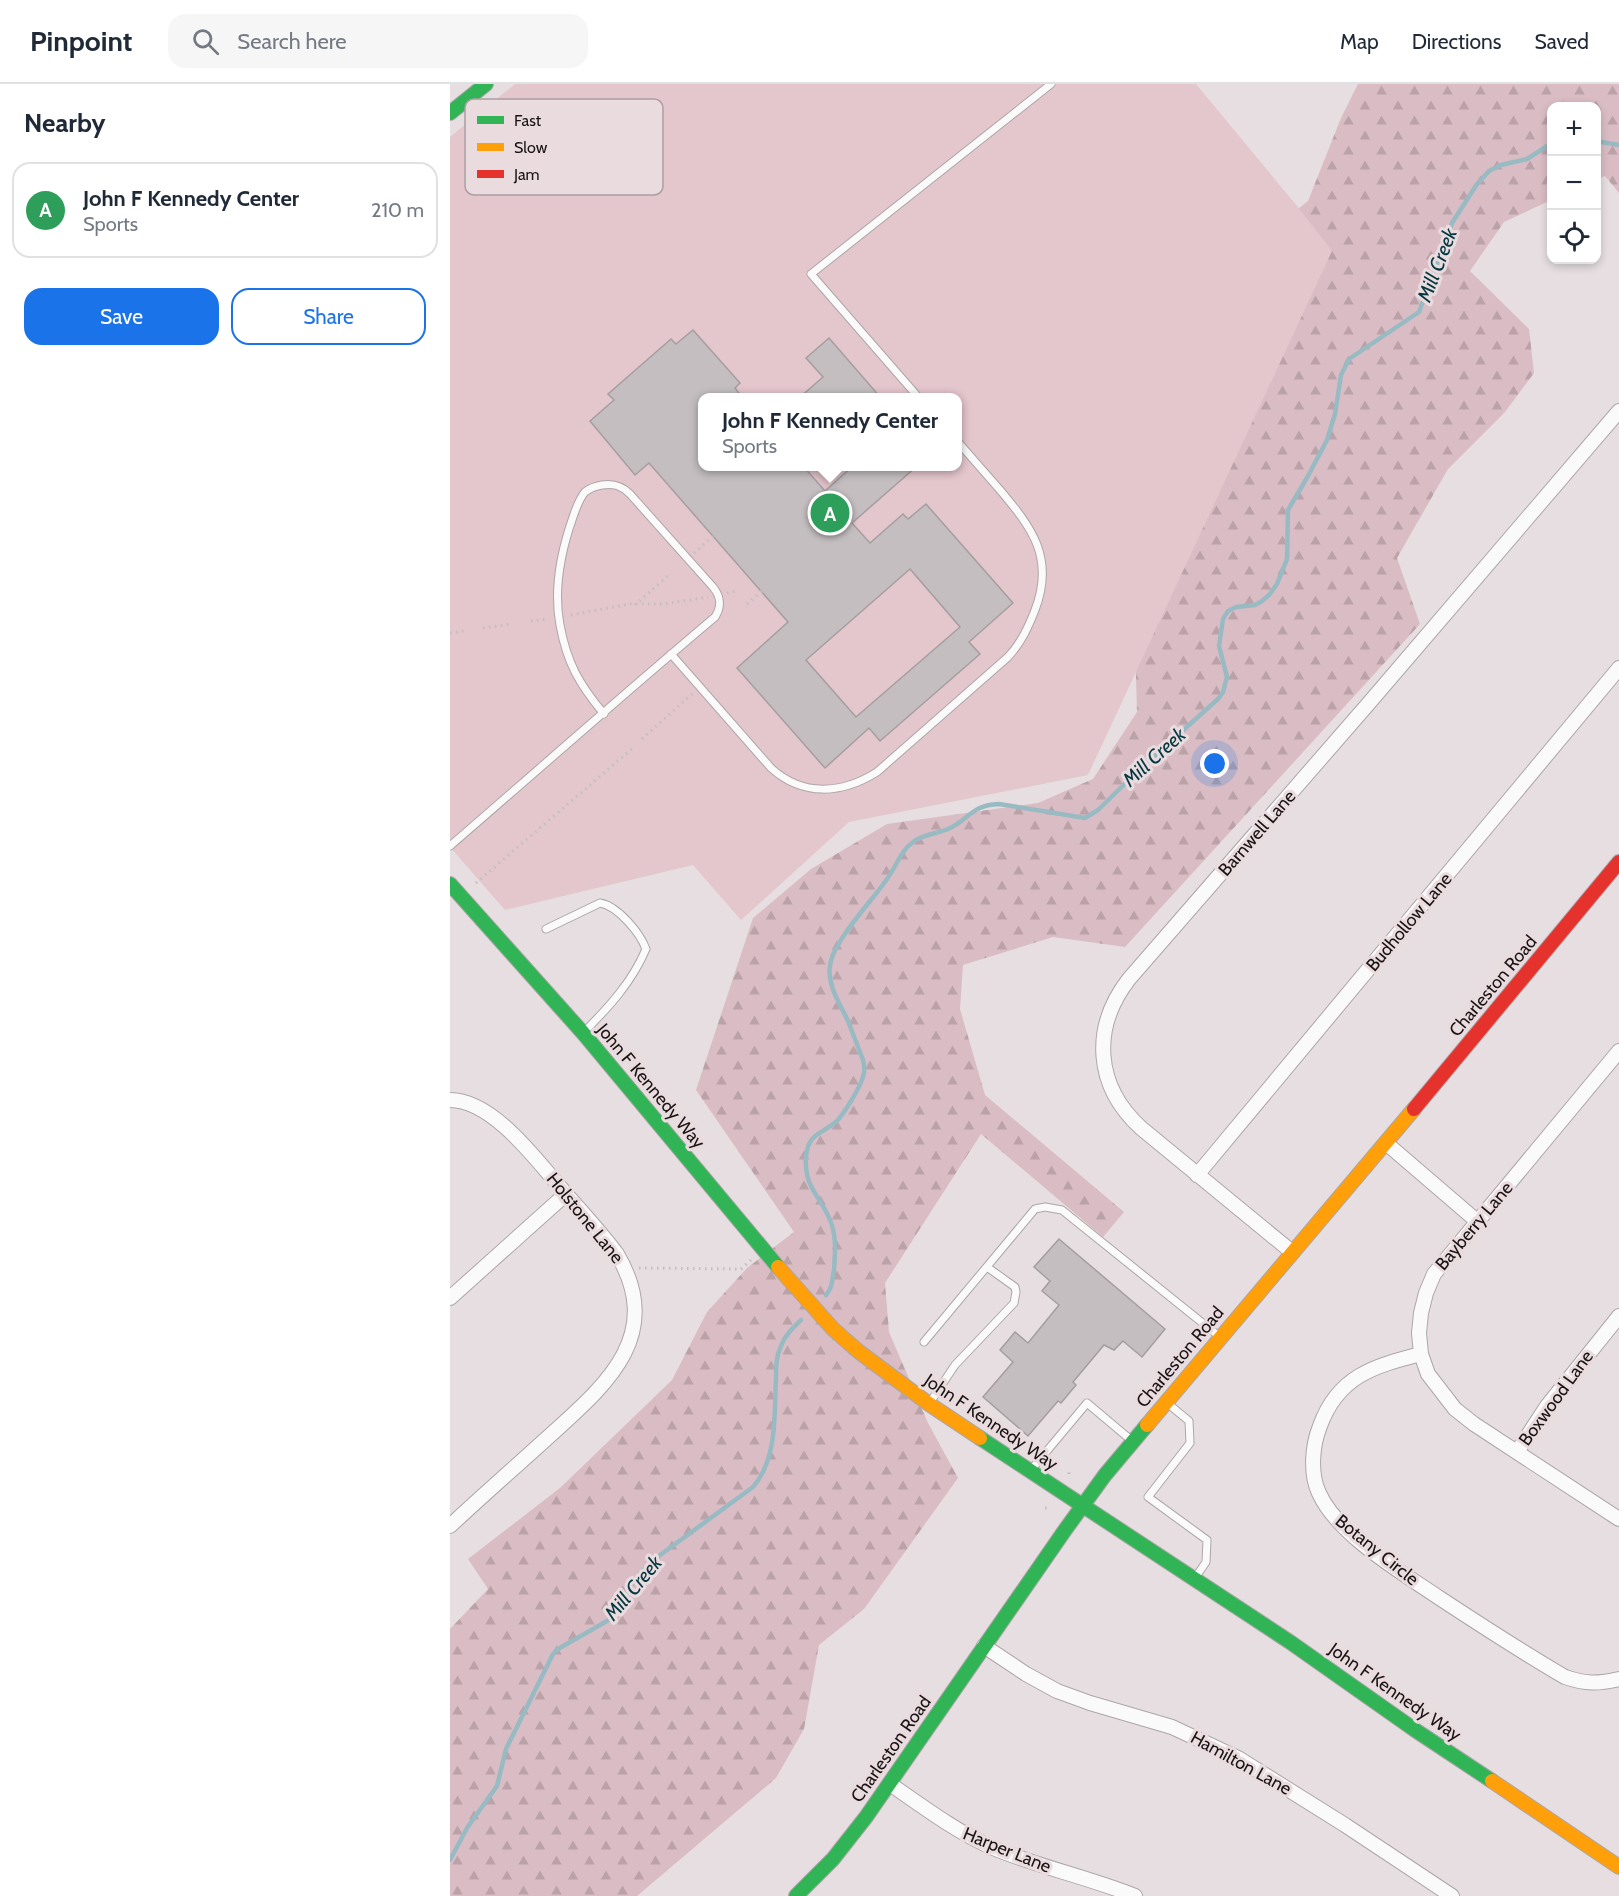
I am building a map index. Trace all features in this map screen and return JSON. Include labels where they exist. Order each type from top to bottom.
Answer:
[{"type":"street","points":[[467,99],[486,84]]},
{"type":"street","points":[[450,113],[465,101]]},
{"type":"street","name":"Barnwell Lane","points":[[1292,1252],[1130,1118],[1116,1099],[1106,1073],[1103,1043],[1104,1029],[1113,1001],[1128,979],[1619,411]]},
{"type":"street","name":"Budhollow Lane","points":[[1197,1175],[1619,668]]},
{"type":"street","name":"Charleston Road","points":[[796,1896],[833,1859],[866,1817],[1082,1505],[1619,862]]},
{"type":"street","name":"John F Kennedy Way","points":[[450,884],[583,1033],[807,1302],[858,1352],[930,1404],[1290,1642],[1415,1730],[1619,1867]]},
{"type":"street","name":"Bayberry Lane","points":[[1619,1051],[1434,1274],[1426,1293],[1420,1323],[1421,1354],[1428,1374],[1455,1409],[1474,1424],[1619,1519]]},
{"type":"street","name":"Holstone Lane","points":[[450,1100],[476,1106],[493,1118],[544,1167],[603,1236],[625,1267],[633,1294],[634,1316],[630,1338],[622,1360],[609,1379],[562,1425],[450,1526]]},
{"type":"street","points":[[1386,1143],[1478,1222]]},
{"type":"street","points":[[450,1298],[566,1194]]},
{"type":"street","name":"Boxwood Lane","points":[[1517,1452],[1559,1391],[1619,1316]]},
{"type":"street","name":"Botany Circle","points":[[1421,1354],[1390,1361],[1360,1374],[1346,1385],[1324,1414],[1317,1432],[1314,1472],[1318,1491],[1327,1508],[1340,1524],[1396,1568],[1465,1615],[1565,1677],[1583,1683],[1602,1683],[1619,1679]]},
{"type":"street","name":"Hamilton Lane","points":[[984,1646],[1057,1691],[1172,1727],[1238,1758],[1452,1896]]},
{"type":"street","name":"Harper Lane","points":[[890,1784],[948,1823],[992,1847],[1032,1863],[1135,1896]]},
{"type":"lane","points":[[915,393],[811,274],[1051,84]]},
{"type":"lane","points":[[671,654],[771,768],[788,781],[810,789],[831,790],[854,784],[877,772],[1008,657],[1023,639],[1041,590],[1043,578],[1041,557],[1029,525],[962,448]]},
{"type":"lane","points":[[450,846],[604,714],[715,617],[719,611],[717,592],[625,489],[610,484],[591,488],[584,493],[579,502],[567,532],[558,578],[557,602],[564,643],[572,668],[582,687],[604,714]]},
{"type":"lane","points":[[546,929],[600,903],[608,904],[642,940],[646,949],[640,964],[613,1002],[583,1033]]},
{"type":"lane","points":[[924,1342],[1035,1209],[1045,1207],[1062,1210],[1220,1337]]},
{"type":"lane","points":[[930,1404],[955,1365],[1014,1303],[1015,1287],[987,1267]]},
{"type":"lane","points":[[1166,1402],[1189,1421],[1190,1443],[1148,1497],[1207,1540],[1206,1562],[1194,1580]]},
{"type":"lane","points":[[1030,1471],[1087,1403],[1133,1442]]},
{"type":"path","points":[[694,553],[713,536]]},
{"type":"path","points":[[635,605],[671,573]]},
{"type":"path","points":[[728,593],[736,591]]},
{"type":"path","points":[[747,604],[762,591]]},
{"type":"path","points":[[572,615],[708,597]]},
{"type":"path","points":[[531,621],[548,619]]},
{"type":"path","points":[[483,628],[512,624]]},
{"type":"path","points":[[450,633],[464,631]]},
{"type":"path","points":[[642,739],[694,692]]},
{"type":"path","points":[[476,883],[633,748]]},
{"type":"path","points":[[625,1267],[741,1269],[751,1260]]},
{"type":"green space","points":[[1358,84],[1619,84],[1619,193],[1605,176],[1601,178],[1601,102],[1547,102],[1547,202],[1504,222],[1470,271],[1529,329],[1534,373],[1505,412],[1448,469],[1397,558],[1420,624],[1125,947],[1053,937],[963,965],[960,1009],[985,1095],[1124,1212],[1103,1237],[981,1134],[885,1283],[889,1332],[928,1423],[958,1478],[864,1609],[819,1645],[804,1729],[776,1778],[637,1896],[450,1896],[450,1629],[488,1589],[468,1559],[560,1488],[672,1380],[707,1312],[747,1268],[794,1232],[696,1090],[753,918],[811,869],[887,824],[1038,803],[1093,779],[1137,712],[1132,538],[1246,250],[1308,201],[1341,118]]},
{"type":"shaded area","points":[[515,84],[1196,84],[1332,251],[1088,775],[849,822],[741,920],[693,865],[505,910],[450,847],[450,137],[465,125],[465,195],[663,195],[663,99],[497,99]]},
{"type":"building","points":[[693,330],[740,383],[735,388],[739,393],[698,393],[698,471],[807,471],[825,491],[847,471],[911,471],[852,523],[870,543],[903,514],[908,519],[926,504],[1013,603],[969,642],[980,654],[880,741],[869,728],[825,768],[737,668],[788,622],[649,463],[635,475],[590,421],[614,400],[608,394],[671,339],[676,344]],"holes":[[[910,569],[960,627],[856,717],[806,660]]]},
{"type":"building","points":[[829,338],[877,393],[805,393],[823,377],[806,358]]},
{"type":"building","points":[[1059,1239],[1165,1329],[1142,1357],[1123,1341],[1114,1350],[1104,1345],[1073,1382],[1076,1385],[1061,1403],[1058,1401],[1028,1436],[983,1397],[1013,1362],[1000,1350],[1015,1332],[1028,1343],[1059,1305],[1042,1291],[1050,1281],[1034,1267]]},
{"type":"waterway","name":"Mill Creek","points":[[1601,142],[1619,145]]},
{"type":"waterway","name":"Mill Creek","points":[[826,1295],[831,1286],[834,1270],[835,1239],[826,1211],[810,1184],[806,1157],[807,1149],[813,1138],[837,1121],[863,1078],[863,1060],[830,980],[832,956],[845,933],[887,879],[905,849],[917,839],[948,829],[976,810],[990,805],[999,804],[1085,818],[1098,810],[1218,699],[1223,692],[1227,677],[1219,646],[1223,619],[1228,611],[1236,607],[1255,605],[1262,601],[1277,584],[1287,559],[1288,510],[1327,440],[1335,414],[1341,375],[1349,359],[1419,312],[1452,223],[1477,184],[1489,171],[1501,165],[1527,159],[1547,146]]},
{"type":"waterway","name":"Mill Creek","points":[[450,1860],[467,1828],[497,1786],[506,1749],[553,1654],[614,1617],[633,1582],[652,1561],[753,1487],[761,1475],[767,1463],[773,1435],[778,1354],[787,1335],[801,1320]]},
{"type":"traffic: fast","points":[[467,99],[486,84]]},
{"type":"traffic: fast","points":[[450,113],[465,101]]},
{"type":"traffic: fast","points":[[450,884],[583,1033],[778,1267]]},
{"type":"traffic: fast","points":[[796,1896],[833,1859],[866,1817],[1065,1530],[1105,1475],[1147,1425]]},
{"type":"traffic: fast","points":[[980,1438],[1290,1642],[1492,1781]]},
{"type":"traffic: slow","points":[[1147,1425],[1414,1109]]},
{"type":"traffic: slow","points":[[778,1267],[833,1329],[858,1351],[929,1404],[980,1438]]},
{"type":"traffic: slow","points":[[1492,1781],[1619,1867]]},
{"type":"traffic: jam","points":[[1414,1109],[1619,862]]},
{"type":"place","name":"John F Kennedy Center","points":[[830,513]]}]
